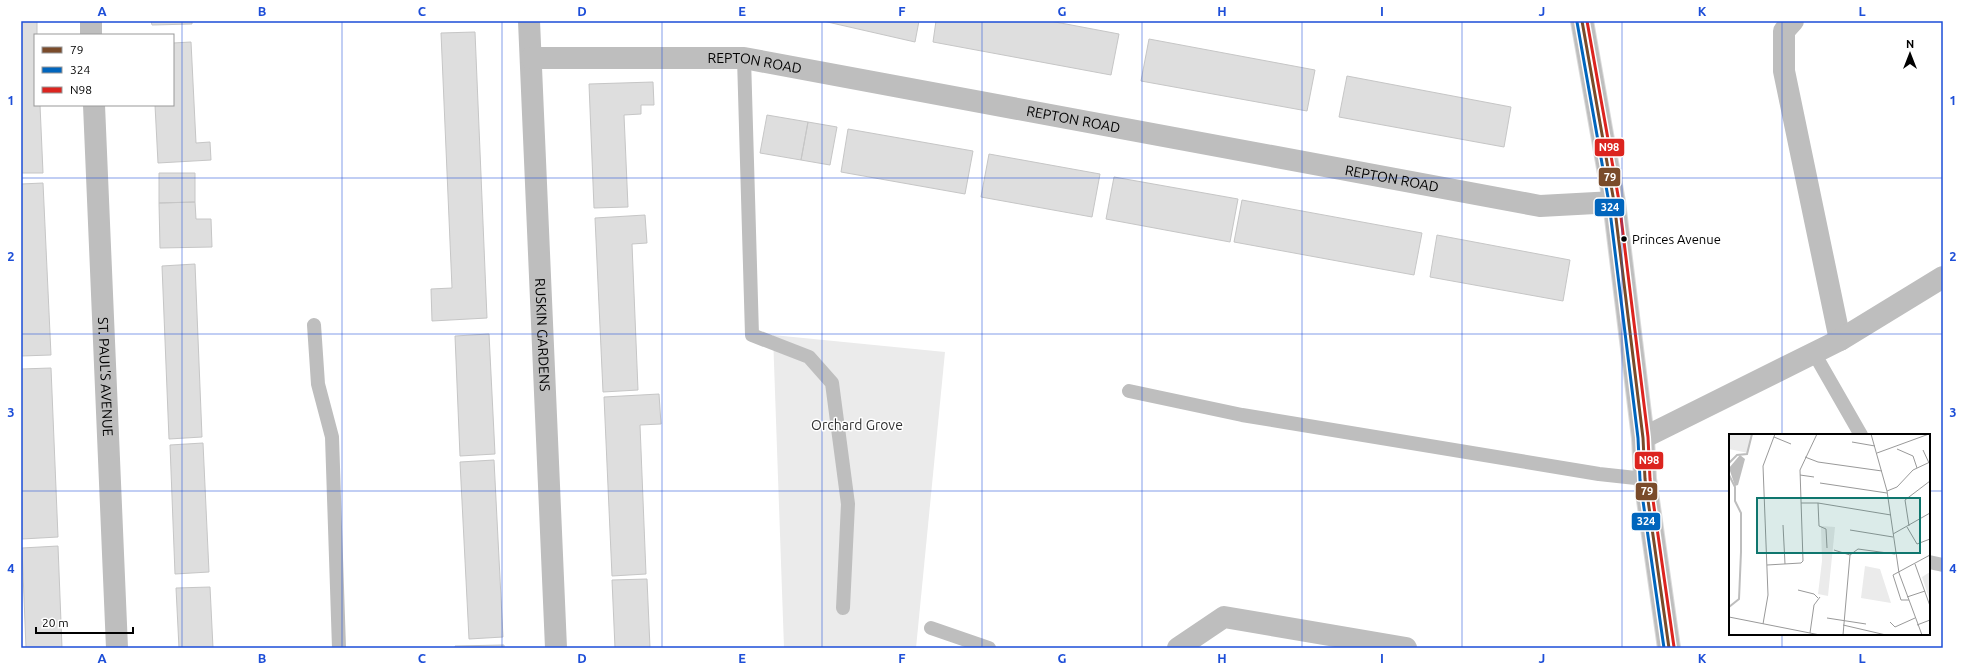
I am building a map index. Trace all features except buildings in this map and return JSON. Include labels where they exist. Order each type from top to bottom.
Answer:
[{"type":"street","points":[[91,21],[91,34]]},
{"type":"street","name":"RUSKIN GARDENS","points":[[529,21],[556,648]]},
{"type":"street","points":[[1582,21],[1614,202],[1643,438],[1645,479],[1669,648]]},
{"type":"street","points":[[1793,21],[1784,31],[1784,71],[1840,340]]},
{"type":"street","name":"REPTON ROAD","points":[[530,58],[744,58],[1540,206],[1614,202]]},
{"type":"street","name":"ST. PAUL'S AVENUE","points":[[94,106],[117,648]]},
{"type":"street","points":[[1643,438],[1840,340],[1943,278]]},
{"type":"street","points":[[1178,648],[1224,617],[1406,648]]},
{"type":"lane","points":[[744,58],[752,335],[809,357],[832,382],[848,504],[843,608]]},
{"type":"lane","points":[[314,325],[318,384],[332,437],[339,648]]},
{"type":"lane","points":[[1814,353],[1860,434]]},
{"type":"lane","points":[[1129,391],[1242,415],[1599,474],[1645,479]]},
{"type":"lane","points":[[1930,562],[1943,565]]},
{"type":"lane","points":[[931,628],[989,648]]},
{"type":"green space","name":"Orchard Grove","points":[[773,335],[945,352],[916,648],[784,648]]},
{"type":"transit line","name":"79","points":[[1582,21],[1614,202],[1643,438],[1645,479],[1669,648]]},
{"type":"transit line","name":"N98","points":[[1587,21],[1619,201],[1648,437],[1650,479],[1674,647]]},
{"type":"transit line","name":"324","points":[[1577,22],[1609,203],[1638,438],[1640,480],[1664,648]]},
{"type":"place","name":"Princes Avenue","points":[[1624,239]]}]
